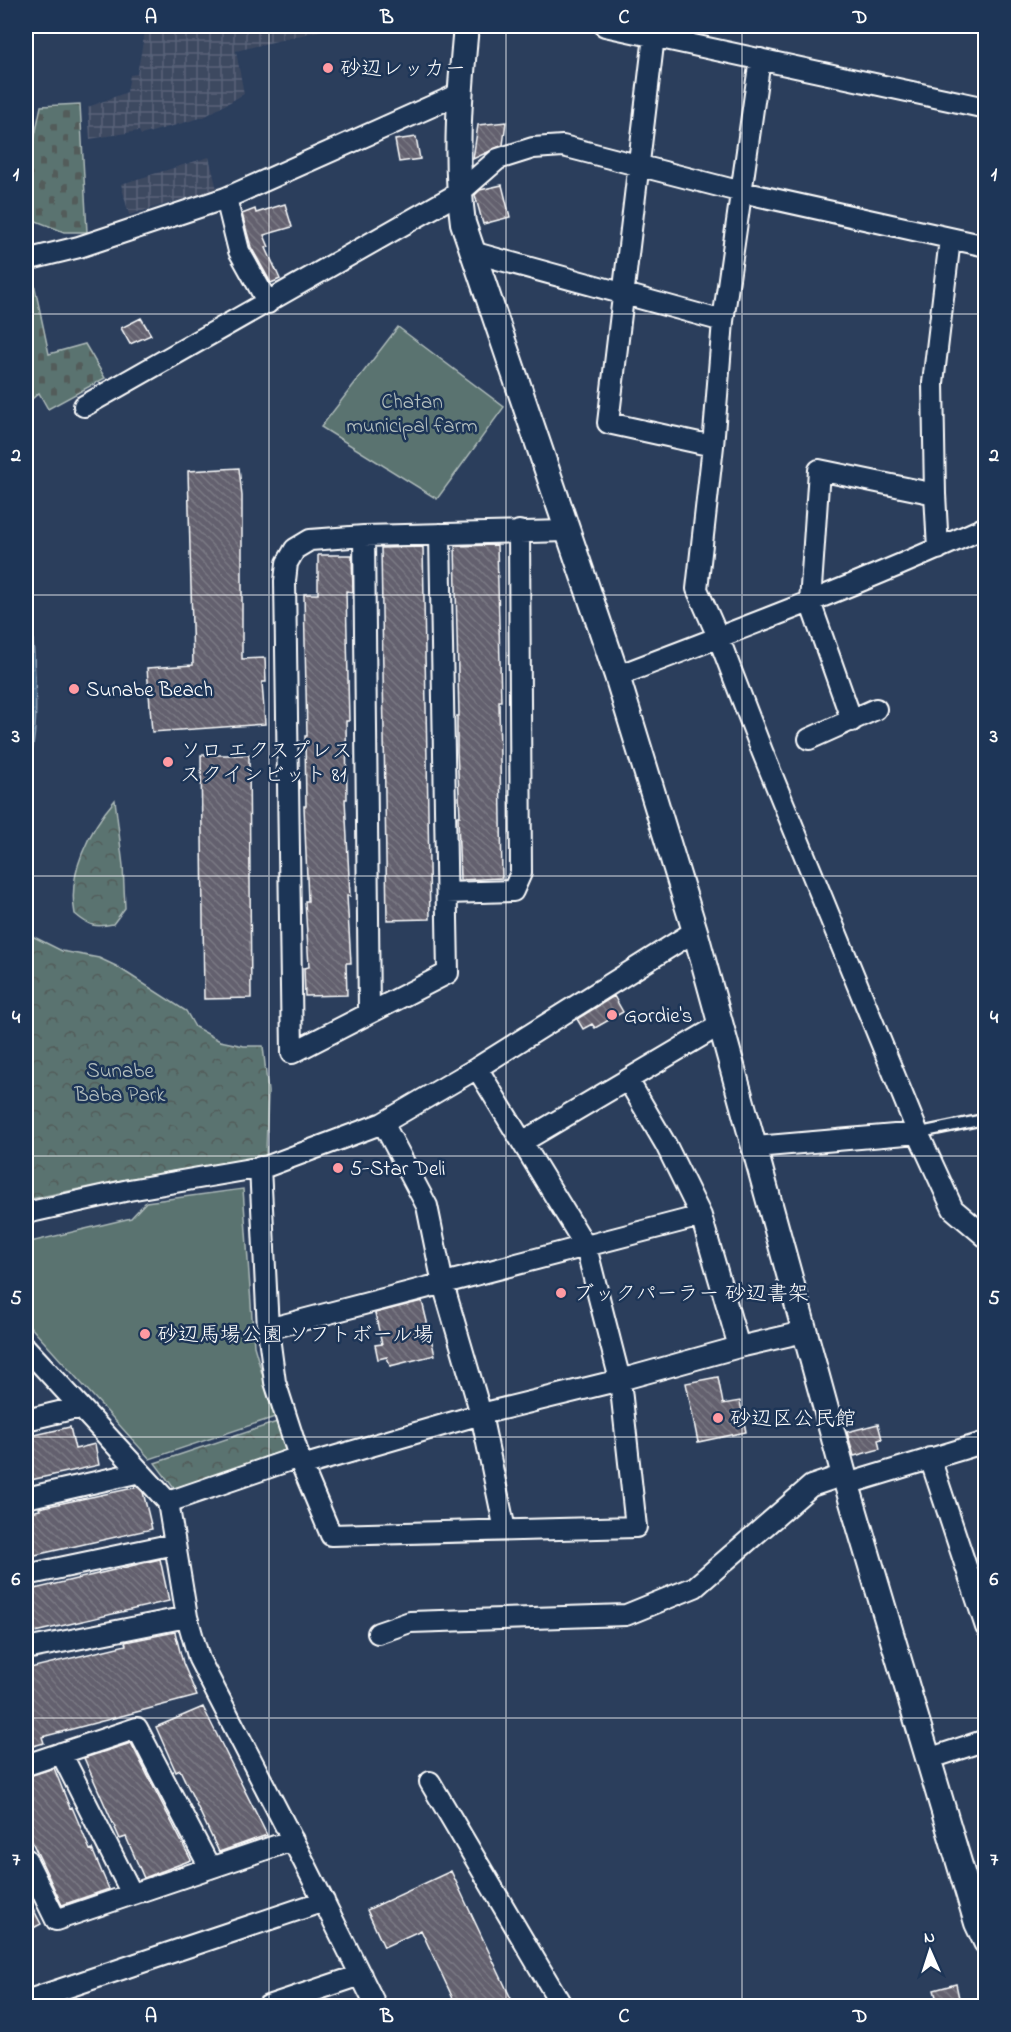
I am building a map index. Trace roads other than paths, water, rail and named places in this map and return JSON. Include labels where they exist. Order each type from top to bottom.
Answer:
[{"type":"street","points":[[466,26],[459,94],[459,193],[463,223],[617,676],[695,932],[845,1479],[977,1923],[986,1942]]},
{"type":"street","points":[[605,26],[986,108]]},
{"type":"street","points":[[654,36],[608,423],[713,446]]},
{"type":"street","points":[[760,59],[723,321],[713,446],[697,589],[918,1132],[953,1209],[986,1237]]},
{"type":"street","points":[[26,260],[79,248],[226,198],[459,94]]},
{"type":"street","points":[[84,406],[459,193],[498,159],[533,148],[563,146],[742,192],[986,246]]},
{"type":"street","points":[[226,198],[240,251],[268,303]]},
{"type":"street","points":[[938,549],[933,383],[950,239]]},
{"type":"street","points":[[472,252],[723,321]]},
{"type":"street","points":[[852,721],[810,602],[819,470],[935,494]]},
{"type":"street","points":[[617,676],[719,639],[986,527]]},
{"type":"street","points":[[440,534],[448,973],[292,1053],[285,581],[287,563],[295,549],[310,540],[364,536],[519,531],[567,531]]},
{"type":"street","points":[[447,893],[513,891],[521,873],[519,531]]},
{"type":"street","points":[[364,536],[369,1013]]},
{"type":"street","points":[[809,739],[876,709]]},
{"type":"street","points":[[26,1213],[129,1190],[268,1166],[383,1124],[695,932]]},
{"type":"street","points":[[522,1142],[720,1026]]},
{"type":"street","points":[[260,1167],[268,1329],[275,1382],[300,1461],[331,1534],[636,1527],[620,1380],[586,1247],[477,1068]]},
{"type":"street","points":[[628,1080],[666,1145],[701,1216],[739,1347]]},
{"type":"street","points":[[383,1124],[427,1206],[443,1284],[481,1414],[505,1530]]},
{"type":"street","points":[[754,1147],[918,1132]]},
{"type":"street","points":[[268,1329],[701,1216]]},
{"type":"street","points":[[168,1502],[300,1461],[804,1332]]},
{"type":"street","points":[[26,1348],[168,1502],[187,1617],[198,1659],[293,1840],[376,2007]]},
{"type":"street","points":[[26,1420],[80,1407]]},
{"type":"street","points":[[378,1633],[410,1622],[626,1615],[695,1587],[811,1486],[930,1458],[986,1442]]},
{"type":"street","points":[[930,1458],[986,1627]]},
{"type":"street","points":[[26,1498],[140,1472]]},
{"type":"street","points":[[26,1575],[174,1544]]},
{"type":"street","points":[[26,1649],[187,1617]]},
{"type":"street","points":[[26,1765],[137,1728],[210,1868]]},
{"type":"street","points":[[928,1759],[986,1740]]},
{"type":"street","points":[[61,1753],[132,1894]]},
{"type":"street","points":[[430,1782],[562,2007]]},
{"type":"street","points":[[26,1859],[57,1920],[293,1840]]},
{"type":"street","points":[[26,2001],[324,1901]]},
{"type":"street","points":[[268,2007],[361,1975]]},
{"type":"lane","points":[[918,1132],[986,1119]]},
{"type":"water","points":[[26,586],[32,620],[36,701],[33,746],[26,776]]},
{"type":"place","name":"砂辺レッカー","points":[[328,68]]},
{"type":"place","name":"Sunabe Beach","points":[[74,689]]},
{"type":"place","name":"ソロ エクスプレス スクインビット 81","points":[[168,762]]},
{"type":"place","name":"Gordie's","points":[[612,1015]]},
{"type":"place","name":"5-Star Deli","points":[[338,1168]]},
{"type":"place","name":"ブックパーラー 砂辺書架","points":[[561,1293]]},
{"type":"place","name":"砂辺馬場公園 ソフトボール場","points":[[145,1334]]},
{"type":"place","name":"砂辺区公民館","points":[[718,1418]]},
{"type":"park label","name":"Chatan municipal farm","points":[[412,413]]},
{"type":"park label","name":"Sunabe Baba Park","points":[[120,1082]]}]
